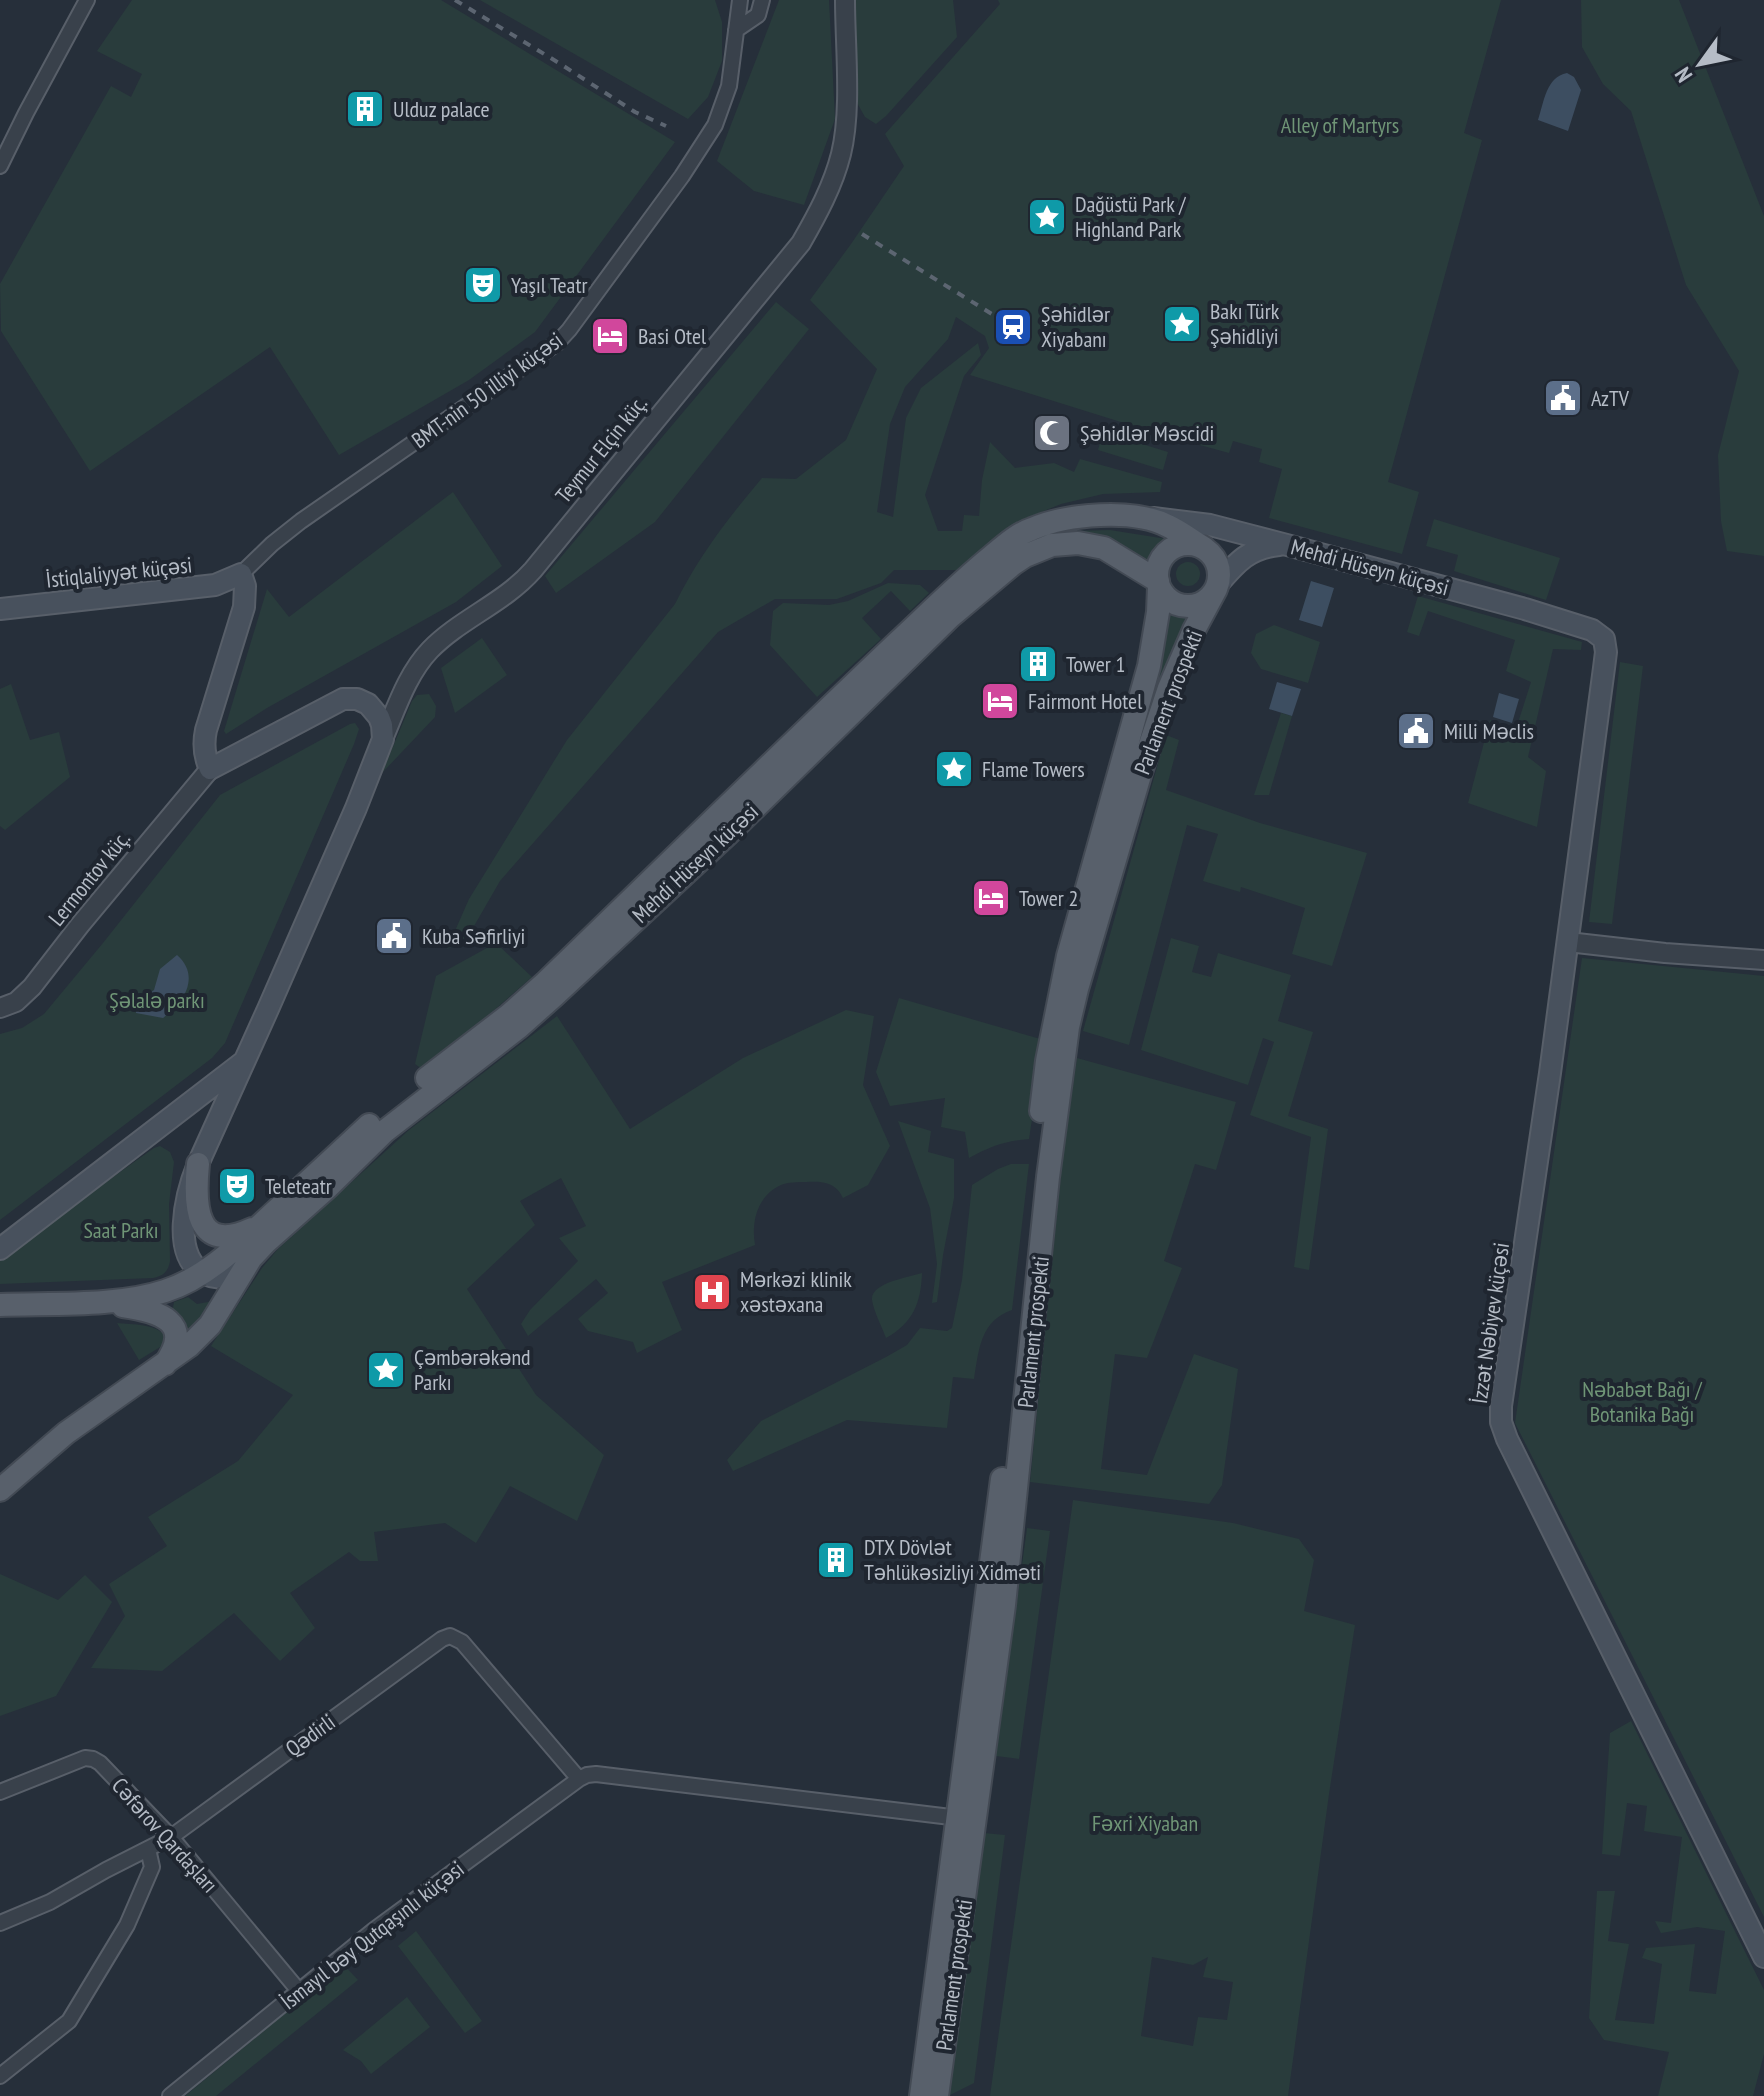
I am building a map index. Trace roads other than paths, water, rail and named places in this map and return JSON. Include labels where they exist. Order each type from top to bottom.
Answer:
[{"type":"main road","name":"Mehdi Hüseyn küçəsi","points":[[1129,516],[1167,525],[1189,545]]},
{"type":"main road","name":"Mehdi Hüseyn küçəsi","points":[[96,1302],[161,1293],[202,1272],[232,1250],[376,1120],[545,983],[869,670],[979,567],[1028,530],[1051,522],[1085,517],[1129,516],[1188,521],[1525,609],[1592,630],[1604,639]]},
{"type":"main road","points":[[1234,531],[1210,532],[1189,545],[1168,551],[1159,564],[1158,584],[1169,599],[1191,606],[1206,601],[1242,559],[1256,549],[1287,545]]},
{"type":"main road","name":"Mehdi Hüseyn küçəsi","points":[[0,1490],[66,1433],[189,1346],[210,1325],[251,1258],[385,1131],[519,1027],[555,995],[728,834],[951,616],[1013,564],[1052,545],[1078,543],[1104,548],[1158,584]]},
{"type":"main road","points":[[1189,545],[1211,553],[1218,567],[1217,587]]},
{"type":"main road","name":"İstiqlaliyyət küçəsi","points":[[0,609],[215,585],[241,574]]},
{"type":"main road","points":[[210,769],[205,758],[204,742],[244,607],[245,586],[241,574]]},
{"type":"main road","name":"Parlament prospekti","points":[[921,2096],[999,1511],[1047,1061],[1068,956],[1149,666],[1158,612],[1158,584]]},
{"type":"main road","name":"Parlament prospekti","points":[[937,2096],[1004,1605],[1051,1149],[1068,1027],[1140,775],[1169,688],[1217,587]]},
{"type":"main road","name":"İzzət Nəbiyev küçəsi","points":[[1604,639],[1606,652],[1568,942],[1501,1422],[1764,1957]]},
{"type":"main road","name":"Lermontov küç.","points":[[210,769],[343,699],[357,699],[368,704],[379,717],[383,739]]},
{"type":"main road","points":[[251,1258],[233,1274],[224,1277],[202,1272],[188,1253],[184,1233],[188,1195],[198,1164],[356,808],[383,739]]},
{"type":"main road","points":[[0,1249],[245,1061]]},
{"type":"main road","points":[[198,1164],[196,1203],[201,1219],[210,1231],[231,1236],[264,1222]]},
{"type":"main road","points":[[0,1305],[96,1302],[150,1311],[164,1317],[176,1329],[175,1349],[164,1365]]},
{"type":"main road","points":[[0,1500],[25,1467]]},
{"type":"street","points":[[0,166],[87,0]]},
{"type":"street","name":"BMT-nin 50 illiyi küçəsi","points":[[241,574],[301,521],[557,343],[569,330],[715,125],[729,86],[740,0]]},
{"type":"street","points":[[736,30],[758,15],[762,0]]},
{"type":"street","name":"Teymur Elçin küç.","points":[[383,739],[407,685],[425,656],[438,642],[527,578],[797,247],[816,218],[842,152],[846,110],[845,0]]},
{"type":"street","name":"Lermontov küç.","points":[[0,1008],[16,1002],[32,987],[210,769]]},
{"type":"street","points":[[1568,942],[1764,960]]},
{"type":"street","name":"Qədirli","points":[[0,1923],[50,1902],[171,1837],[450,1636],[462,1642],[579,1779]]},
{"type":"street","name":"Cəfərov Qardaşları","points":[[0,1792],[85,1758],[100,1763],[171,1837],[299,1991]]},
{"type":"street","points":[[579,1779],[596,1774],[959,1818]]},
{"type":"street","name":"İsmayıl bəy Qutqaşınlı küçəsi","points":[[170,2096],[374,1930],[579,1779]]},
{"type":"street","points":[[0,2076],[69,2021],[127,1925],[152,1867],[148,1849]]},
{"type":"water","points":[[1567,73],[1574,77],[1581,90],[1568,131],[1538,120],[1550,85],[1560,75]]},
{"type":"water","points":[[1311,581],[1334,588],[1322,627],[1299,620]]},
{"type":"water","points":[[1277,682],[1301,689],[1292,716],[1269,709]]},
{"type":"water","points":[[1499,693],[1519,699],[1512,723],[1493,717]]},
{"type":"water","points":[[177,955],[188,972],[189,980],[183,997],[163,1018],[136,1013],[136,1003],[154,990],[160,969]]},
{"type":"railway","points":[[455,0],[635,112],[666,126]]},
{"type":"railway","points":[[862,234],[1013,327]]},
{"type":"place","name":"Ulduz palace","points":[[365,109]]},
{"type":"place","name":"Dağüstü Park / Highland Park","points":[[1047,217]]},
{"type":"place","name":"Yaşıl Teatr","points":[[483,285]]},
{"type":"place","name":"Bakı Türk Şəhidliyi","points":[[1182,324]]},
{"type":"place","name":"Şəhidlər Xiyabanı","points":[[1013,327]]},
{"type":"place","name":"Basi Otel","points":[[610,336]]},
{"type":"place","name":"AzTV","points":[[1563,398]]},
{"type":"place","name":"Şəhidlər Məscidi","points":[[1052,433]]},
{"type":"place","name":"Tower 1","points":[[1038,664]]},
{"type":"place","name":"Fairmont Hotel","points":[[1000,701]]},
{"type":"place","name":"Milli Məclis","points":[[1416,731]]},
{"type":"place","name":"Flame Towers","points":[[954,769]]},
{"type":"place","name":"Tower 2","points":[[991,898]]},
{"type":"place","name":"Kuba Səfirliyi","points":[[394,936]]},
{"type":"place","name":"Teleteatr","points":[[237,1186]]},
{"type":"place","name":"Mərkəzi klinik xəstəxana","points":[[712,1292]]},
{"type":"place","name":"Çəmbərəkənd Parkı","points":[[386,1370]]},
{"type":"place","name":"DTX Dövlət Təhlükəsizliyi Xidməti","points":[[836,1560]]},
{"type":"park label","name":"Alley of Martyrs","points":[[1340,125]]},
{"type":"park label","name":"Şəlalə parkı","points":[[157,1000]]},
{"type":"park label","name":"Saat Parkı","points":[[121,1230]]},
{"type":"park label","name":"Nəbabət Bağı / Botanika Bağı","points":[[1642,1402]]},
{"type":"park label","name":"Fəxri Xiyaban","points":[[1145,1823]]}]
